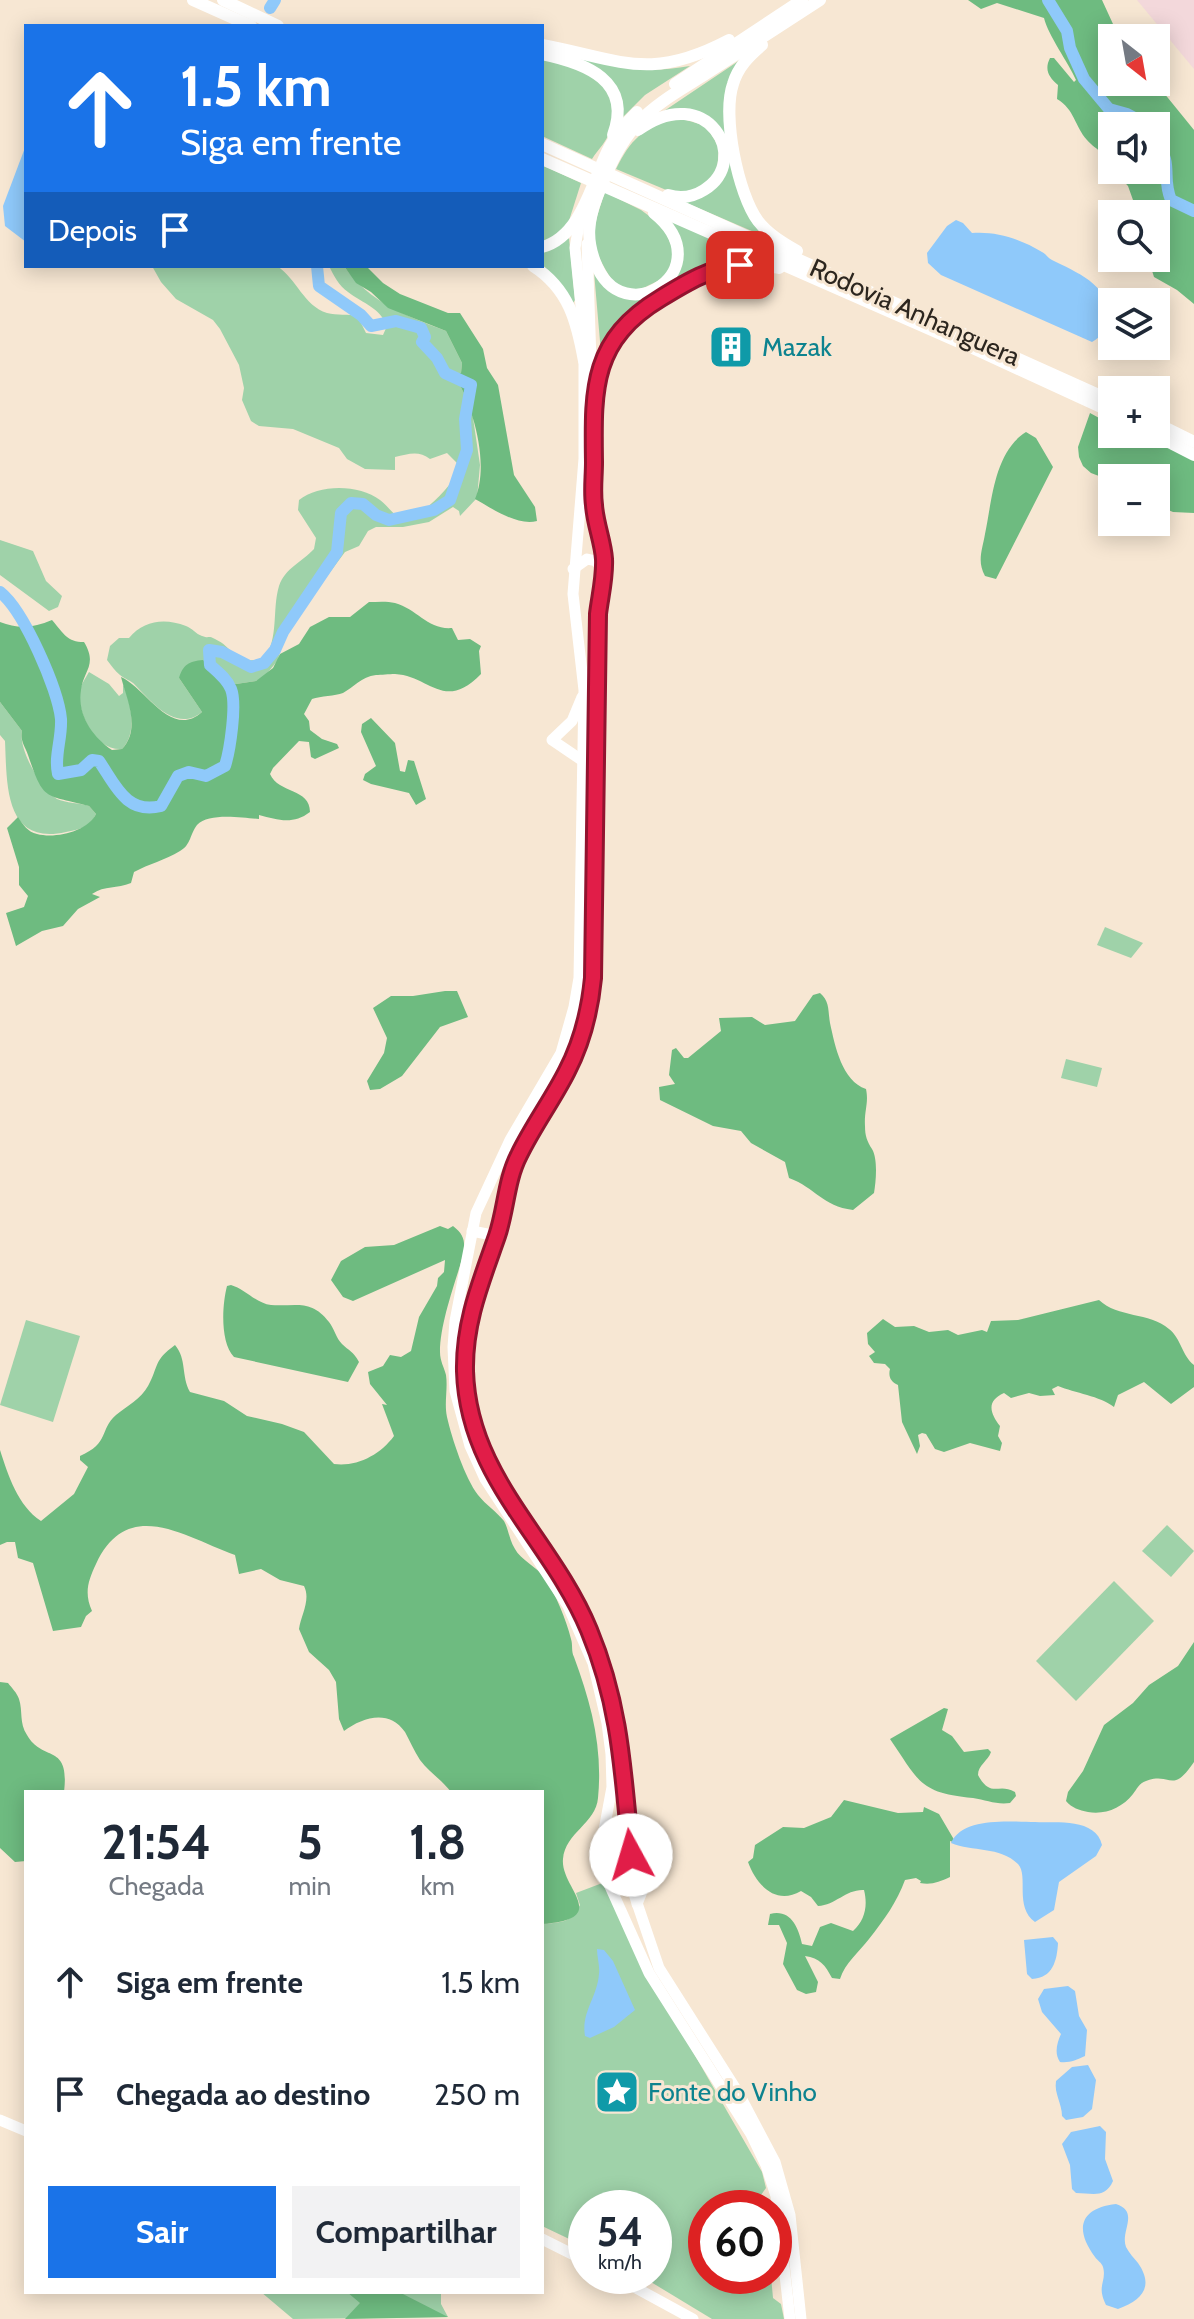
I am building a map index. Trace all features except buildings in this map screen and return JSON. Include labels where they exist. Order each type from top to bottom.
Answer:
[{"type":"highway","points":[[193,0],[247,24]]},
{"type":"highway","points":[[223,0],[287,24]]},
{"type":"highway","points":[[544,45],[622,64],[674,62],[704,53],[800,5],[820,0]]},
{"type":"highway","points":[[544,246],[564,236],[590,199],[634,115],[650,101],[800,5]]},
{"type":"highway","points":[[800,5],[737,73],[729,102],[732,136],[745,193],[759,222],[781,242],[847,286]]},
{"type":"highway","points":[[240,7],[274,24]]},
{"type":"highway","points":[[544,55],[590,68],[607,83],[615,95],[617,112],[614,149]]},
{"type":"highway","points":[[614,149],[652,121],[677,112],[705,120],[713,126],[723,146],[721,170],[716,180],[699,193],[676,197],[628,189]]},
{"type":"highway","name":"Rodovia Anhanguera","points":[[544,145],[628,189],[1098,395]]},
{"type":"highway","name":"Rodovia Anhanguera","points":[[544,159],[628,189]]},
{"type":"highway","points":[[590,199],[588,231],[598,269],[614,289],[637,295],[652,292],[666,284],[676,269],[676,241],[664,221],[628,189]]},
{"type":"highway","points":[[592,427],[596,380],[612,344],[642,311],[693,278],[720,268],[752,264],[777,267],[847,286]]},
{"type":"highway","points":[[536,268],[548,277],[569,303],[578,324],[584,361]]},
{"type":"highway","name":"Rodovia Anhanguera","points":[[847,286],[1098,405]]},
{"type":"highway","points":[[1170,430],[1194,442]]},
{"type":"highway","points":[[1170,443],[1194,455]]},
{"type":"main road","points":[[590,199],[575,248],[584,361],[583,489],[573,569],[573,604],[584,690],[579,978],[561,1053],[510,1140],[476,1213],[455,1321],[455,1391],[470,1446],[485,1479],[568,1606],[593,1663],[611,1754],[612,1787],[600,1852],[607,1881],[649,1973],[751,2134],[766,2165],[776,2196],[790,2319]]},
{"type":"main road","points":[[588,231],[593,503],[604,558],[598,614],[593,978],[590,1003],[567,1070],[518,1155],[468,1324],[465,1374],[472,1420],[496,1479],[571,1593],[589,1630],[610,1689],[623,1754],[630,1877],[637,1905],[659,1968],[754,2118],[775,2162],[790,2215],[801,2319]]},
{"type":"main road","points":[[573,569],[583,560],[592,559],[603,570]]},
{"type":"main road","points":[[583,761],[552,740],[572,721],[584,690]]},
{"type":"main road","points":[[476,1213],[491,1217],[498,1230]]},
{"type":"main road","points":[[472,1231],[498,1230]]},
{"type":"main road","points":[[627,1825],[649,1850]]},
{"type":"main road","points":[[600,1852],[630,1850]]},
{"type":"main road","points":[[637,1905],[651,1869]]},
{"type":"main road","points":[[607,1881],[622,1882],[630,1877]]},
{"type":"main road","points":[[0,2120],[24,2130]]},
{"type":"main road","points":[[544,2240],[568,2252]]},
{"type":"main road","points":[[647,2294],[693,2319]]},
{"type":"shaded area","points":[[1137,0],[1194,0],[1194,69],[1170,40],[1170,24],[1157,24]]},
{"type":"green space","points":[[968,0],[1102,0],[1113,24],[1098,24],[1098,96],[1166,96],[1194,130],[1194,304],[1154,277],[1152,272],[1170,272],[1170,200],[1133,200],[1126,184],[1170,184],[1170,112],[1098,112],[1098,150],[1057,99],[1058,85],[1048,70],[1050,58],[1054,58],[1074,82],[1076,80],[1044,18],[997,3],[981,9]]},
{"type":"green space","points":[[559,52],[624,68],[655,70],[690,66],[645,95],[620,120],[618,97]]},
{"type":"green space","points":[[544,58],[570,65],[595,78],[605,87],[611,99],[614,112],[611,128],[592,159],[544,137]]},
{"type":"green space","points":[[740,60],[727,124],[761,235],[682,201],[721,179],[718,128],[664,111]]},
{"type":"green space","points":[[673,116],[706,126],[719,147],[717,172],[696,191],[671,192],[616,169],[638,136]]},
{"type":"green space","points":[[544,166],[581,183],[567,227],[544,244]]},
{"type":"green space","points":[[605,192],[641,210],[664,227],[675,255],[666,277],[637,291],[615,285],[600,260],[594,240],[596,220]]},
{"type":"green space","points":[[670,221],[760,260],[672,286],[601,353],[594,272],[613,292],[668,288],[676,273],[679,255]]},
{"type":"green space","points":[[569,238],[573,303],[544,268],[544,250]]},
{"type":"green space","points":[[153,268],[280,268],[319,309],[331,314],[358,317],[366,333],[383,335],[387,326],[380,314],[345,290],[330,268],[346,268],[377,299],[446,331],[462,363],[461,373],[455,374],[472,411],[480,465],[477,498],[460,516],[453,507],[429,522],[403,527],[376,527],[368,531],[359,546],[345,552],[313,595],[296,608],[285,627],[278,660],[265,676],[256,681],[236,684],[226,682],[211,666],[179,678],[202,712],[183,719],[165,713],[133,683],[116,672],[107,660],[110,646],[119,638],[129,638],[148,624],[170,622],[215,639],[240,658],[264,659],[272,642],[279,586],[290,570],[314,549],[316,538],[298,510],[299,500],[328,489],[361,491],[380,500],[405,520],[430,505],[462,468],[447,453],[430,459],[418,454],[395,457],[395,470],[365,469],[347,459],[339,448],[293,429],[259,426],[251,421],[242,400],[244,388],[239,365],[220,329],[213,320],[176,299]]},
{"type":"green space","points":[[345,268],[368,268],[400,294],[448,313],[460,313],[483,349],[487,368],[498,385],[514,475],[535,507],[537,521],[513,519],[475,499],[481,469],[480,452],[473,418],[454,374],[461,373],[462,363],[446,331],[388,308],[356,283]]},
{"type":"green space","points":[[1090,413],[1098,417],[1098,448],[1170,446],[1194,460],[1194,513],[1170,511],[1170,464],[1098,464],[1098,476],[1083,466],[1078,447]]},
{"type":"green space","points":[[1026,432],[1036,438],[1053,467],[996,579],[985,576],[981,561],[993,492],[1007,452]]},
{"type":"green space","points":[[0,540],[33,551],[46,581],[62,596],[58,607],[49,611],[0,575]]},
{"type":"green space","points":[[369,602],[403,606],[429,623],[452,628],[458,640],[470,639],[481,646],[481,674],[468,685],[447,691],[407,676],[376,675],[343,693],[312,699],[304,714],[310,730],[339,748],[315,759],[311,757],[309,742],[299,741],[270,774],[280,785],[305,799],[310,812],[291,820],[259,815],[259,819],[226,817],[202,821],[180,851],[134,872],[131,883],[97,891],[92,894],[100,897],[78,909],[63,926],[42,931],[16,946],[6,913],[24,907],[28,896],[19,885],[19,867],[7,828],[18,817],[34,833],[62,834],[86,825],[96,814],[89,806],[48,794],[38,781],[22,741],[22,731],[0,702],[0,622],[26,627],[52,620],[70,639],[84,642],[90,662],[82,683],[81,708],[92,732],[112,750],[122,749],[131,733],[131,714],[121,677],[169,716],[180,720],[191,719],[202,712],[179,678],[187,664],[203,660],[226,682],[256,681],[273,668],[280,654],[299,644],[310,627],[329,617],[350,617]]},
{"type":"green space","points":[[89,672],[109,684],[119,696],[123,693],[123,684],[131,726],[122,749],[103,744],[84,719],[80,689]]},
{"type":"green space","points":[[0,702],[22,731],[27,758],[44,787],[57,799],[89,806],[96,814],[87,825],[71,831],[46,834],[31,830],[20,821],[9,792],[5,741],[0,735]]},
{"type":"green space","points":[[371,718],[395,743],[400,771],[405,772],[408,760],[414,761],[426,799],[416,805],[409,793],[363,780],[365,774],[376,766],[361,732],[362,724]]},
{"type":"green space","points":[[1105,927],[1143,943],[1131,958],[1097,945]]},
{"type":"green space","points":[[457,991],[468,1017],[440,1027],[402,1076],[380,1089],[370,1090],[367,1081],[384,1053],[387,1038],[373,1008],[391,996]]},
{"type":"green space","points":[[820,993],[827,1003],[837,1052],[845,1071],[866,1089],[867,1094],[865,1130],[875,1158],[875,1188],[874,1193],[853,1210],[826,1201],[789,1178],[785,1162],[751,1143],[741,1131],[713,1126],[660,1100],[659,1087],[675,1084],[669,1075],[672,1050],[676,1048],[684,1058],[688,1058],[721,1031],[719,1018],[752,1017],[765,1025],[795,1021],[813,995]]},
{"type":"green space","points":[[1066,1059],[1102,1068],[1097,1087],[1061,1078]]},
{"type":"green space","points":[[440,1226],[448,1229],[453,1226],[461,1234],[464,1252],[445,1315],[440,1355],[446,1375],[446,1412],[452,1436],[473,1488],[504,1521],[517,1553],[545,1578],[557,1599],[586,1691],[597,1743],[598,1798],[592,1814],[565,1850],[564,1870],[579,1909],[575,1916],[563,1921],[544,1924],[544,1790],[449,1790],[424,1764],[405,1732],[391,1720],[367,1719],[344,1731],[339,1719],[336,1682],[329,1670],[309,1652],[299,1629],[306,1602],[304,1586],[280,1580],[261,1569],[239,1574],[235,1555],[178,1532],[141,1526],[124,1531],[109,1543],[96,1564],[88,1587],[92,1611],[81,1627],[53,1631],[33,1563],[18,1558],[15,1542],[0,1545],[0,1450],[20,1499],[41,1521],[74,1494],[88,1467],[80,1456],[96,1446],[116,1415],[142,1395],[160,1360],[175,1345],[190,1392],[224,1401],[247,1416],[304,1432],[334,1464],[351,1464],[375,1454],[394,1436],[382,1404],[387,1405],[370,1384],[368,1372],[383,1366],[390,1355],[401,1357],[411,1351],[419,1317],[444,1272],[445,1260],[353,1301],[343,1297],[331,1280],[341,1261],[365,1247],[394,1245]]},
{"type":"green space","points":[[231,1285],[266,1304],[302,1305],[322,1314],[340,1342],[359,1362],[348,1382],[234,1357],[226,1342],[223,1323],[225,1294],[227,1286]]},
{"type":"green space","points":[[1099,1300],[1115,1310],[1152,1320],[1169,1329],[1194,1365],[1194,1387],[1171,1404],[1144,1382],[1118,1395],[1114,1407],[1095,1397],[1058,1386],[1052,1389],[1055,1395],[1029,1393],[1011,1398],[1004,1393],[992,1404],[1000,1426],[1000,1451],[970,1443],[944,1452],[935,1449],[926,1434],[922,1433],[918,1435],[920,1446],[917,1454],[902,1422],[898,1385],[891,1379],[890,1369],[885,1364],[874,1363],[869,1356],[875,1352],[868,1344],[867,1333],[883,1319],[895,1327],[914,1326],[929,1332],[948,1330],[958,1335],[982,1330],[987,1332],[991,1321],[1018,1320]]},
{"type":"green space","points":[[26,1320],[80,1336],[53,1422],[0,1405]]},
{"type":"green space","points":[[1167,1525],[1194,1551],[1171,1577],[1142,1551]]},
{"type":"green space","points":[[1114,1581],[1154,1621],[1076,1701],[1036,1661]]},
{"type":"green space","points":[[1194,1642],[1194,1762],[1175,1780],[1144,1782],[1124,1803],[1113,1809],[1094,1813],[1071,1805],[1066,1801],[1068,1792],[1083,1771],[1104,1725],[1133,1703],[1149,1685],[1178,1666]]},
{"type":"green space","points":[[0,1682],[8,1683],[18,1697],[27,1735],[40,1749],[59,1759],[65,1776],[64,1790],[24,1790],[24,1861],[15,1862],[0,1848]]},
{"type":"green space","points":[[944,1708],[948,1709],[942,1730],[952,1736],[964,1752],[988,1749],[991,1752],[978,1775],[991,1788],[1015,1792],[1016,1796],[1010,1803],[941,1793],[931,1788],[915,1775],[890,1739]]},
{"type":"green space","points":[[844,1800],[898,1813],[923,1812],[924,1807],[939,1814],[956,1843],[950,1841],[950,1877],[928,1884],[920,1883],[916,1878],[905,1880],[890,1911],[840,1979],[832,1978],[818,1960],[805,1956],[818,1982],[816,1992],[806,1994],[797,1990],[783,1964],[787,1943],[779,1925],[768,1925],[770,1914],[783,1914],[792,1920],[802,1944],[812,1946],[820,1927],[831,1923],[853,1931],[857,1927],[866,1902],[864,1890],[818,1906],[801,1891],[783,1896],[768,1890],[756,1878],[748,1862],[753,1858],[755,1845],[783,1827],[804,1828],[831,1817]]},
{"type":"green space","points":[[605,1882],[685,2038],[762,2172],[765,2190],[688,2190],[688,2294],[773,2294],[781,2304],[784,2319],[712,2319],[671,2294],[672,2190],[568,2190],[568,2238],[544,2227],[544,1924],[569,1919],[580,1905],[576,1893]]},
{"type":"green space","points":[[263,2294],[441,2294],[441,2304],[448,2317],[293,2319]]},
{"type":"green space","points":[[349,2294],[403,2294],[448,2317],[345,2319],[360,2303]]},
{"type":"water","points":[[24,150],[24,240],[5,226],[3,206]]},
{"type":"water","points":[[956,220],[972,233],[999,235],[1026,243],[1090,281],[1098,288],[1098,338],[1092,342],[941,275],[928,263],[927,253],[947,226]]},
{"type":"water","points":[[988,1822],[1064,1823],[1092,1830],[1102,1845],[1096,1856],[1059,1882],[1054,1910],[1035,1922],[1025,1908],[1018,1864],[1003,1854],[951,1843],[966,1828]]},
{"type":"water","points":[[1053,1937],[1058,1943],[1052,1967],[1045,1975],[1032,1979],[1027,1974],[1024,1940]]},
{"type":"water","points":[[597,1949],[604,1950],[613,1961],[635,2010],[614,2027],[590,2038],[585,2036],[584,2027],[598,1983]]},
{"type":"water","points":[[1068,1986],[1075,1991],[1079,2016],[1087,2030],[1085,2056],[1060,2062],[1057,2048],[1061,2034],[1042,2012],[1038,1999],[1044,1989]]},
{"type":"water","points":[[1088,2065],[1096,2080],[1092,2109],[1083,2117],[1066,2120],[1062,2116],[1056,2081],[1072,2067]]},
{"type":"water","points":[[1100,2126],[1106,2132],[1105,2159],[1113,2181],[1102,2193],[1076,2193],[1072,2189],[1070,2165],[1062,2144],[1071,2132]]},
{"type":"water","points":[[1116,2204],[1127,2212],[1126,2247],[1145,2279],[1140,2297],[1118,2309],[1106,2305],[1102,2293],[1103,2267],[1088,2247],[1083,2229],[1088,2215],[1104,2206]]},
{"type":"waterway","points":[[270,8],[275,0]]},
{"type":"waterway","points":[[1048,0],[1067,31],[1070,48],[1084,79],[1109,109],[1120,112]]},
{"type":"waterway","points":[[1167,184],[1171,200],[1194,211]]},
{"type":"waterway","points":[[0,592],[29,633],[54,689],[61,719],[58,774],[81,770],[92,760],[99,761],[123,796],[130,802],[149,808],[161,806],[178,776],[189,772],[206,776],[225,766],[232,727],[233,696],[227,682],[210,665],[209,650],[222,652],[251,667],[264,663],[337,552],[341,513],[351,503],[363,504],[376,515],[389,520],[434,510],[450,500],[467,450],[465,419],[471,385],[445,373],[437,358],[422,342],[425,337],[421,328],[396,321],[371,326],[361,315],[319,286],[317,268]]},
{"type":"place","name":"Mazak","points":[[731,347]]},
{"type":"place","name":"Fonte do Vinho","points":[[617,2092]]},
{"type":"route","points":[[631,1855],[623,1754],[610,1689],[589,1630],[571,1593],[487,1462],[469,1406],[465,1374],[466,1340],[476,1293],[497,1236],[518,1155],[567,1070],[590,1003],[593,978],[598,614],[604,558],[593,503],[592,427],[596,380],[612,344],[642,311],[693,278],[720,268],[740,265]]}]
